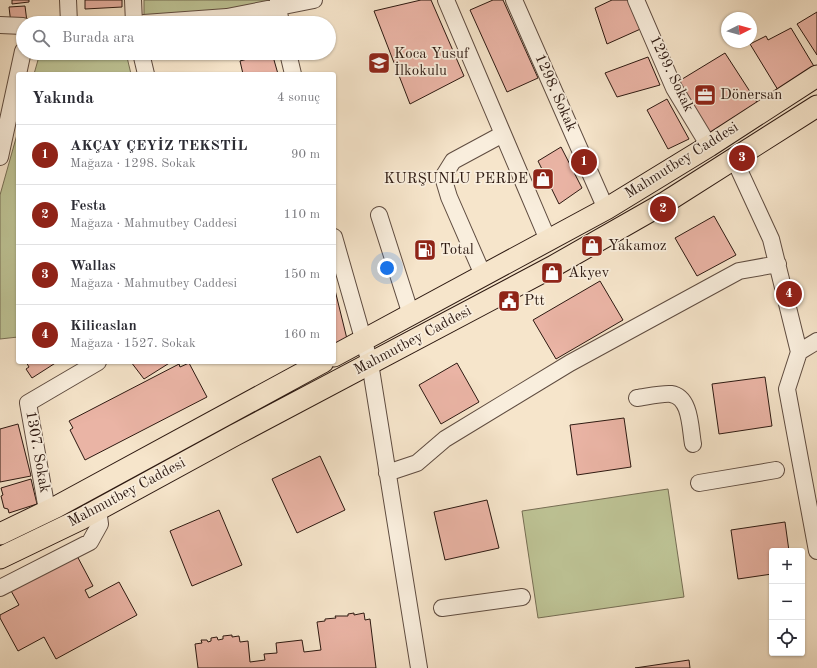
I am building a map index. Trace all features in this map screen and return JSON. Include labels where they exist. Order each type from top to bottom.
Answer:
[{"type":"main road","name":"Mahmutbey Caddesi","points":[[336,355],[606,209],[709,146],[817,76]]},
{"type":"main road","name":"Mahmutbey Caddesi","points":[[0,558],[98,509],[552,267],[666,202],[817,106]]},
{"type":"main road","name":"Mahmutbey Caddesi","points":[[0,534],[319,364]]},
{"type":"street","points":[[68,0],[69,16]]},
{"type":"street","points":[[133,0],[134,16]]},
{"type":"street","points":[[231,16],[278,4],[314,0]]},
{"type":"street","points":[[446,0],[548,240]]},
{"type":"street","name":"1298. Sokak","points":[[514,0],[606,209]]},
{"type":"street","name":"1299. Sokak","points":[[636,0],[674,88],[709,146]]},
{"type":"street","points":[[278,4],[281,16]]},
{"type":"street","points":[[0,25],[16,26]]},
{"type":"street","points":[[18,72],[21,60]]},
{"type":"street","points":[[143,60],[146,72]]},
{"type":"street","points":[[290,60],[293,72]]},
{"type":"street","points":[[0,157],[16,83]]},
{"type":"street","points":[[483,275],[449,197],[443,177],[453,161],[503,134]]},
{"type":"street","points":[[734,159],[771,239],[799,352],[787,389],[817,551]]},
{"type":"street","points":[[379,215],[411,314]]},
{"type":"street","points":[[336,244],[370,363],[419,668]]},
{"type":"street","points":[[388,473],[417,463],[444,439],[570,363],[739,271],[778,264]]},
{"type":"street","points":[[799,352],[817,341]]},
{"type":"street","name":"1307. Sokak","points":[[47,510],[28,403],[95,364]]},
{"type":"street","points":[[637,398],[671,394],[682,399],[687,409],[693,444]]},
{"type":"street","points":[[699,483],[776,470]]},
{"type":"street","points":[[0,588],[90,542],[100,524],[98,509]]},
{"type":"street","points":[[442,608],[522,597]]},
{"type":"green space","points":[[144,0],[272,0],[272,6],[181,16],[144,16]]},
{"type":"green space","points":[[38,60],[128,60],[131,72],[35,72]]},
{"type":"green space","points":[[16,138],[16,337],[0,339],[0,195]]},
{"type":"green space","points":[[668,489],[684,597],[538,618],[522,511]]},
{"type":"building","points":[[12,0],[29,0],[29,2],[12,4]]},
{"type":"building","points":[[85,0],[122,0],[122,7],[85,9]]},
{"type":"building","points":[[421,0],[431,0],[464,76],[410,104],[374,11]]},
{"type":"building","points":[[493,0],[503,0],[538,78],[507,92],[470,10]]},
{"type":"building","points":[[612,0],[633,0],[645,27],[607,44],[595,8]]},
{"type":"building","points":[[25,6],[26,16],[16,16],[16,23],[11,24],[9,7]]},
{"type":"building","points":[[817,12],[817,55],[797,24]]},
{"type":"building","points":[[791,28],[815,68],[778,90],[752,48],[757,48],[757,40],[766,36],[768,40]]},
{"type":"building","points":[[725,53],[758,104],[710,133],[679,81]]},
{"type":"building","points":[[648,57],[660,85],[617,97],[605,73]]},
{"type":"building","points":[[274,60],[277,72],[243,72],[240,61]]},
{"type":"building","points":[[667,99],[689,139],[668,149],[647,110]]},
{"type":"building","points":[[561,147],[582,188],[559,204],[538,161]]},
{"type":"building","points":[[714,216],[736,255],[697,276],[675,238]]},
{"type":"building","points":[[600,281],[623,320],[556,359],[533,320]]},
{"type":"building","points":[[336,294],[347,339],[336,345]]},
{"type":"building","points":[[457,363],[479,402],[441,424],[419,385]]},
{"type":"building","points":[[27,364],[54,364],[32,378],[26,369],[29,367]]},
{"type":"building","points":[[133,364],[168,364],[144,379]]},
{"type":"building","points":[[179,364],[180,367],[190,364],[207,397],[85,460],[70,430],[73,428],[69,421]]},
{"type":"building","points":[[765,377],[772,426],[719,434],[712,384]]},
{"type":"building","points":[[624,418],[631,467],[577,475],[570,425]]},
{"type":"building","points":[[18,424],[31,476],[0,482],[0,429]]},
{"type":"building","points":[[320,456],[345,510],[297,533],[272,479]]},
{"type":"building","points":[[31,479],[37,504],[9,513],[8,509],[4,508],[1,488]]},
{"type":"building","points":[[487,500],[499,548],[445,560],[434,512]]},
{"type":"building","points":[[219,510],[242,565],[192,586],[170,531]]},
{"type":"building","points":[[785,522],[789,548],[769,548],[769,574],[738,579],[731,530]]},
{"type":"building","points":[[76,554],[93,586],[85,590],[89,598],[119,582],[137,615],[56,659],[44,637],[18,651],[0,618],[0,615],[19,605],[10,589]]},
{"type":"building","points":[[354,613],[354,615],[364,613],[365,620],[370,619],[376,668],[198,668],[195,644],[202,643],[201,640],[207,640],[208,642],[211,641],[211,638],[217,637],[218,640],[223,639],[223,636],[239,636],[240,642],[248,641],[250,662],[265,660],[264,654],[277,653],[276,643],[302,640],[304,652],[321,650],[317,622],[325,621],[325,619],[336,618],[335,616],[348,616],[348,614]]},
{"type":"building","points":[[689,660],[690,668],[635,668]]},
{"type":"place","name":"Koca Yusuf İlkokulu","points":[[379,63]]},
{"type":"place","name":"Dönersan","points":[[705,95]]},
{"type":"place","name":"Wallas","points":[[742,158]]},
{"type":"place","name":"AKÇAY ÇEYİZ TEKSTİL","points":[[584,162]]},
{"type":"place","name":"KURŞUNLU PERDE","points":[[543,179]]},
{"type":"place","name":"Festa","points":[[663,209]]},
{"type":"place","name":"Yakamoz","points":[[592,246]]},
{"type":"place","name":"Total","points":[[425,250]]},
{"type":"place","name":"Akyev","points":[[552,273]]},
{"type":"place","name":"Kilicaslan","points":[[789,294]]},
{"type":"place","name":"Ptt","points":[[509,301]]}]
